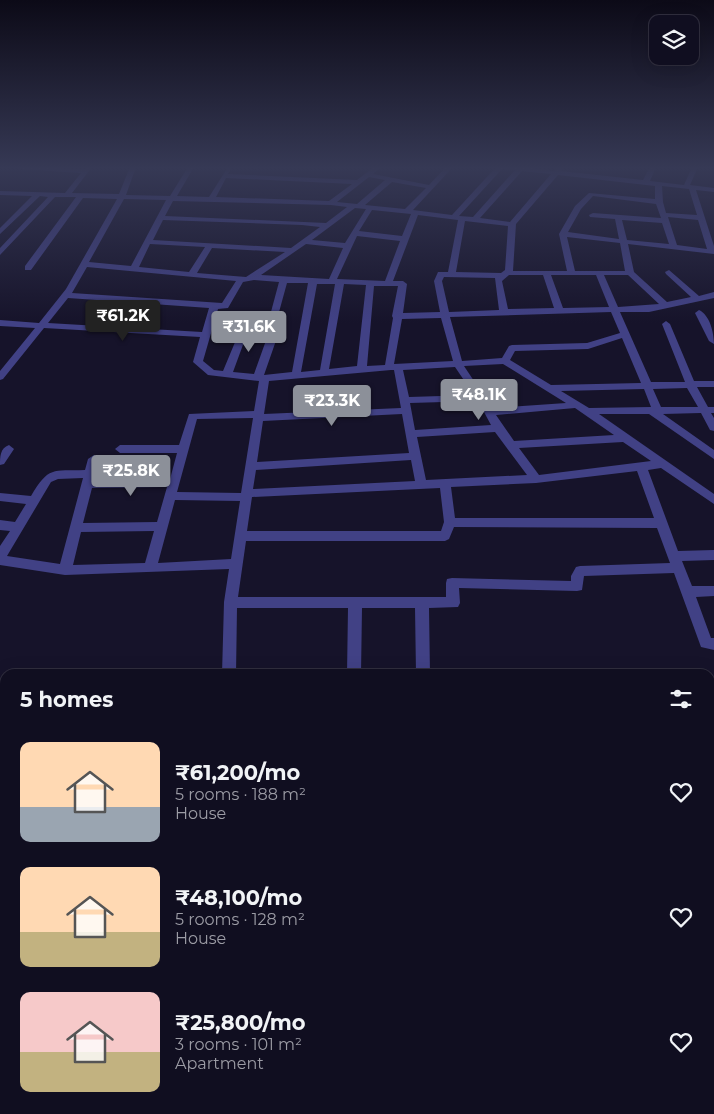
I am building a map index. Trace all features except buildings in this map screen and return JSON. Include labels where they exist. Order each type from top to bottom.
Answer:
[{"type":"street","points":[[0,232],[13,219]]},
{"type":"street","points":[[0,252],[31,219]]},
{"type":"street","points":[[28,268],[64,219]]},
{"type":"street","points":[[0,377],[66,294],[109,219]]},
{"type":"street","points":[[134,269],[160,219]]},
{"type":"street","points":[[182,219],[293,224],[302,222],[327,226]]},
{"type":"street","points":[[84,264],[248,280],[337,219]]},
{"type":"street","points":[[324,372],[336,282],[354,233],[363,219]]},
{"type":"street","points":[[388,283],[405,239],[409,219]]},
{"type":"street","points":[[452,274],[458,219]]},
{"type":"street","points":[[466,219],[512,224]]},
{"type":"street","points":[[504,312],[498,280],[509,271],[512,224],[516,219]]},
{"type":"street","points":[[571,272],[563,234],[572,219]]},
{"type":"street","points":[[618,219],[630,273],[666,306]]},
{"type":"street","points":[[664,219],[673,245]]},
{"type":"street","points":[[701,219],[713,252]]},
{"type":"street","points":[[705,231],[714,233]]},
{"type":"street","points":[[354,233],[405,239]]},
{"type":"street","points":[[563,234],[624,242],[673,245],[713,252]]},
{"type":"street","points":[[148,242],[294,250]]},
{"type":"street","points":[[305,242],[349,246]]},
{"type":"street","points":[[192,274],[210,245]]},
{"type":"street","points":[[669,272],[698,299]]},
{"type":"street","points":[[546,273],[560,312]]},
{"type":"street","points":[[599,273],[655,411],[714,455]]},
{"type":"street","points":[[536,479],[498,428],[458,364],[438,281],[441,274],[630,273]]},
{"type":"street","points":[[252,277],[284,280],[403,284],[396,316],[393,368],[405,405],[421,485]]},
{"type":"street","points":[[66,294],[225,306],[241,279]]},
{"type":"street","points":[[229,669],[231,602],[258,416],[261,378],[274,332],[272,323],[284,280]]},
{"type":"street","points":[[296,375],[313,281]]},
{"type":"street","points":[[362,369],[370,283]]},
{"type":"street","points":[[396,316],[649,309],[714,296]]},
{"type":"street","points":[[214,306],[198,362],[210,373],[261,378],[362,369],[504,361],[583,408],[714,500]]},
{"type":"street","points":[[699,313],[714,341]]},
{"type":"street","points":[[0,323],[206,335]]},
{"type":"street","points":[[227,374],[247,323]]},
{"type":"street","points":[[666,324],[691,385],[709,410],[714,428]]},
{"type":"street","points":[[504,361],[512,348],[581,346],[625,334]]},
{"type":"street","points":[[550,388],[714,384]]},
{"type":"street","points":[[150,568],[193,416],[258,416],[481,398]]},
{"type":"street","points":[[489,412],[583,408],[655,411],[709,410]]},
{"type":"street","points":[[410,434],[498,428]]},
{"type":"street","points":[[510,445],[626,438]]},
{"type":"street","points":[[0,461],[9,449]]},
{"type":"street","points":[[120,449],[184,449]]},
{"type":"street","points":[[250,466],[416,456]]},
{"type":"street","points":[[65,570],[94,459]]},
{"type":"street","points":[[171,496],[246,495],[536,479],[663,464]]},
{"type":"street","points":[[641,467],[706,643],[714,644]]},
{"type":"street","points":[[174,483],[52,476],[47,479],[0,559],[65,570],[236,564]]},
{"type":"street","points":[[240,536],[445,536],[450,522],[445,484]]},
{"type":"street","points":[[0,497],[34,501]]},
{"type":"street","points":[[450,522],[662,523]]},
{"type":"street","points":[[0,526],[18,527]]},
{"type":"street","points":[[76,528],[162,526]]},
{"type":"street","points":[[674,556],[714,555]]},
{"type":"street","points":[[231,602],[453,602],[452,584],[577,586],[577,576],[580,571],[679,568]]},
{"type":"street","points":[[687,592],[714,591]]},
{"type":"street","points":[[354,669],[355,602]]},
{"type":"street","points":[[422,602],[423,669]]}]
